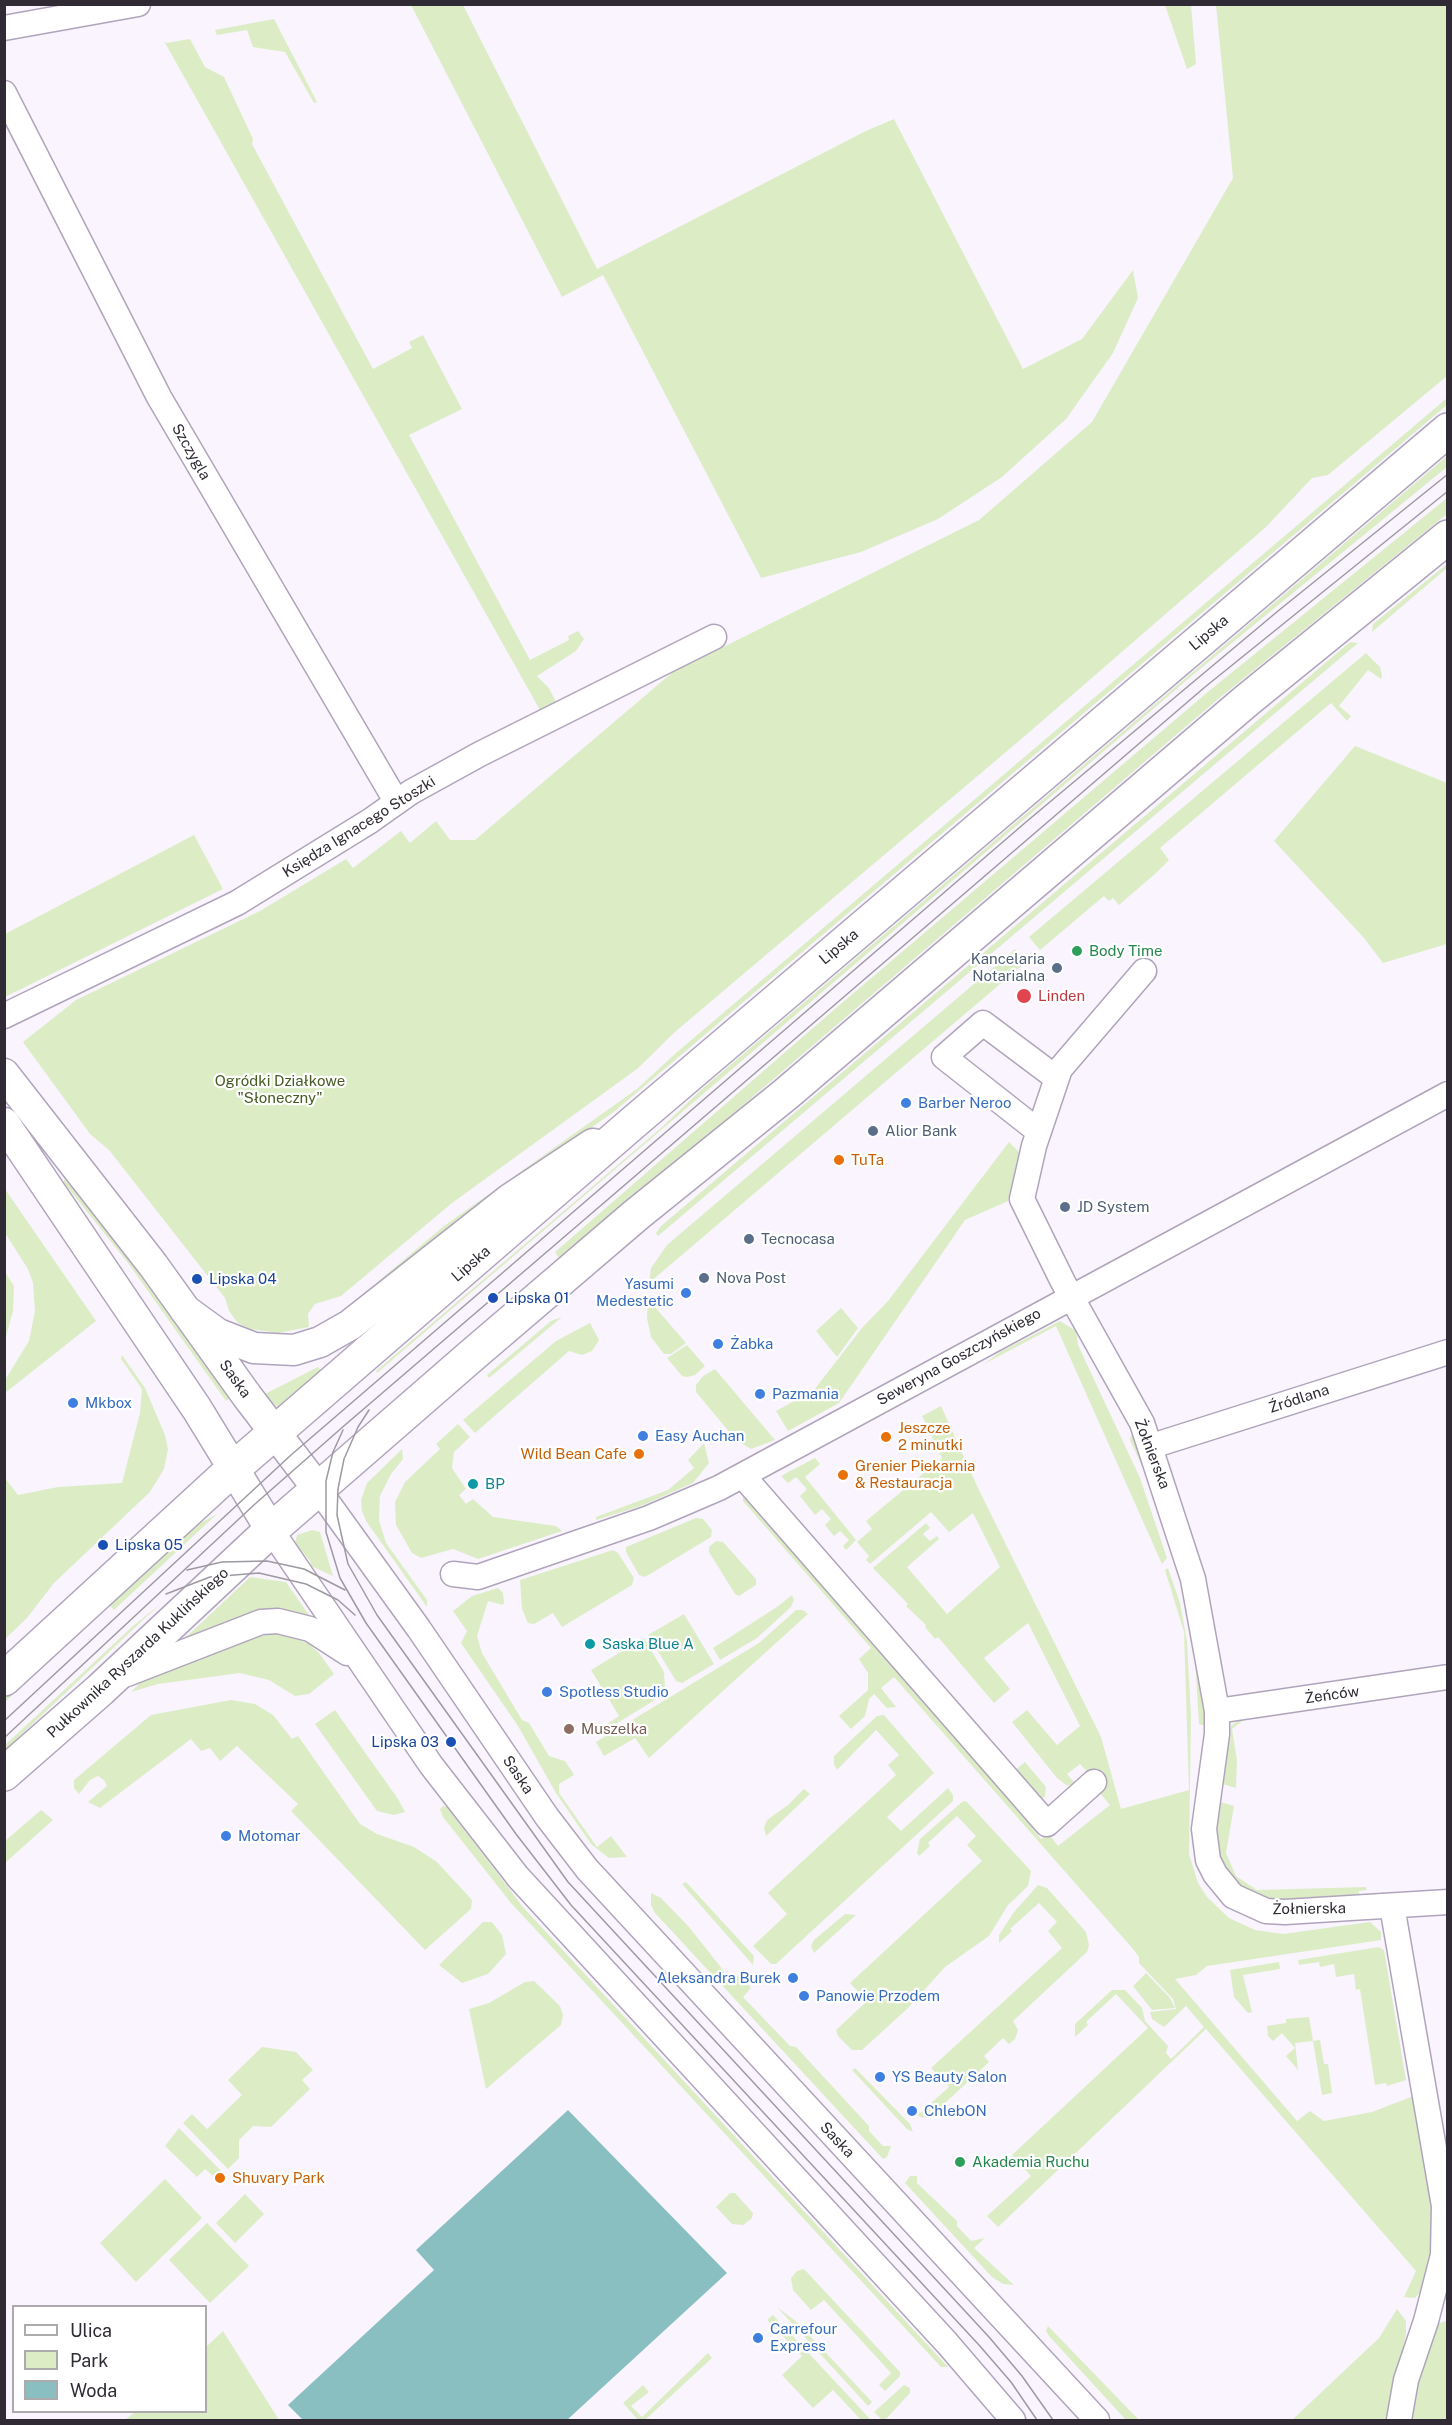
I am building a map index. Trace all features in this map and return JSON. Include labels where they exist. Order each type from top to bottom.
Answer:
[{"type":"main road","name":"Lipska","points":[[234,1468],[635,1121],[1448,430]]},
{"type":"main road","points":[[271,1530],[636,1215],[786,1094],[1246,702],[1448,537]]},
{"type":"main road","points":[[4,1679],[234,1468]]},
{"type":"main road","name":"Pułkownika Ryszarda Kuklińskiego","points":[[4,1774],[100,1690],[271,1530]]},
{"type":"street","points":[[4,28],[138,4]]},
{"type":"street","name":"Szczygla","points":[[4,93],[164,406],[396,801]]},
{"type":"street","name":"Księdza Ignacego Stoszki","points":[[4,1016],[237,903],[370,821],[396,801],[480,754],[714,637]]},
{"type":"street","name":"Żołnierska","points":[[1144,971],[1065,1061],[1055,1077],[1038,1131],[1022,1200],[1142,1423],[1152,1446],[1193,1579],[1217,1711],[1217,1734],[1204,1830],[1208,1860],[1223,1886],[1248,1905],[1266,1911],[1285,1912],[1448,1902]]},
{"type":"street","points":[[1038,1131],[944,1058],[983,1023],[1055,1077]]},
{"type":"street","name":"Saska","points":[[4,1074],[185,1310],[274,1433],[318,1489],[419,1629],[547,1818],[587,1869],[1097,2421]]},
{"type":"street","name":"Seweryna Goszczyńskiego","points":[[453,1574],[478,1576],[582,1542],[659,1514],[743,1476],[1448,1094]]},
{"type":"street","points":[[185,1310],[218,1334],[254,1348],[294,1350],[320,1342],[350,1325],[438,1253],[519,1192],[575,1154],[635,1121]]},
{"type":"street","points":[[4,1123],[234,1468],[271,1530],[364,1670],[431,1765],[525,1884],[947,2343],[1013,2421]]},
{"type":"street","name":"Źródlana","points":[[1152,1446],[1448,1352]]},
{"type":"street","points":[[743,1476],[1047,1824],[1094,1782]]},
{"type":"street","points":[[100,1690],[128,1674],[174,1654],[244,1627],[278,1621],[310,1629],[328,1639],[364,1670]]},
{"type":"street","name":"Żeńców","points":[[1217,1711],[1448,1677]]},
{"type":"street","points":[[1392,1906],[1444,2206],[1443,2255],[1437,2319],[1406,2380],[1399,2421]]},
{"type":"green space","points":[[411,5],[463,5],[597,269],[866,131],[894,119],[1023,369],[1082,339],[1133,270],[1138,298],[1113,353],[1066,419],[1002,477],[938,519],[861,552],[761,578],[603,275],[562,297]]},
{"type":"green space","points":[[1165,5],[1191,5],[1196,64],[1187,69]]},
{"type":"green space","name":"Ogródki Działkowe \"Słoneczny\"","points":[[1216,5],[1447,5],[1447,376],[1328,475],[1312,478],[1266,527],[1026,735],[676,1031],[637,1069],[452,1203],[341,1296],[315,1304],[308,1314],[309,1327],[278,1333],[250,1329],[238,1323],[229,1311],[225,1298],[109,1150],[90,1134],[23,1042],[76,1000],[260,911],[346,859],[353,868],[401,831],[410,843],[436,821],[450,840],[475,840],[673,672],[979,520],[1092,422],[1233,178]]},
{"type":"green space","points":[[274,19],[317,102],[314,103],[285,52],[253,47],[247,30],[217,35],[215,30]]},
{"type":"green space","points":[[190,39],[205,67],[224,77],[253,139],[252,144],[373,369],[412,348],[409,342],[423,335],[462,409],[409,435],[530,660],[569,640],[568,636],[578,631],[584,639],[576,651],[537,676],[549,688],[556,702],[540,710],[164,41],[166,43]]},
{"type":"green space","points":[[1447,398],[1447,405],[615,1111],[447,1230],[359,1303],[356,1300],[444,1226],[637,1089],[676,1053]]},
{"type":"green space","points":[[1447,456],[1447,467],[1194,674],[377,1373],[376,1371],[661,1128],[702,1089]]},
{"type":"green space","points":[[1447,498],[1447,514],[1217,700],[405,1394],[560,1259],[555,1252],[836,1008],[1209,691]]},
{"type":"green space","points":[[1447,564],[1447,568],[1372,632],[1373,624]]},
{"type":"green space","points":[[1350,642],[1358,643],[658,1236],[656,1233],[661,1226]]},
{"type":"green space","points":[[1366,653],[1380,667],[1382,676],[1381,679],[1368,670],[1339,706],[1351,716],[1347,721],[1331,703],[1160,848],[1169,860],[1119,905],[1113,898],[1109,901],[1104,896],[1040,950],[1029,937]]},
{"type":"green space","points":[[1355,746],[1447,783],[1447,944],[1383,963],[1364,938],[1274,841]]},
{"type":"green space","points":[[194,835],[223,889],[5,997],[5,934]]},
{"type":"green space","points":[[1015,949],[1026,962],[649,1283],[651,1268],[667,1245]]},
{"type":"green space","points":[[1009,1142],[1019,1152],[1008,1201],[965,1220],[839,1403],[788,1431],[776,1411],[814,1390],[862,1328],[888,1301]]},
{"type":"green space","points":[[64,1179],[96,1213],[133,1260],[230,1398],[226,1401],[128,1263],[64,1183]]},
{"type":"green space","points":[[5,1189],[96,1321],[5,1393],[5,1380],[29,1341],[35,1311],[33,1283],[28,1269],[5,1233]]},
{"type":"green space","points":[[5,1272],[14,1286],[13,1311],[5,1340]]},
{"type":"green space","points":[[648,1299],[686,1343],[671,1354],[664,1354],[651,1337],[647,1318]]},
{"type":"green space","points":[[841,1308],[858,1328],[837,1357],[816,1331]]},
{"type":"green space","points":[[562,1317],[489,1378],[487,1375],[551,1321]]},
{"type":"green space","points":[[1060,1321],[1076,1331],[1078,1345],[1140,1478],[1167,1558],[1162,1564],[1056,1326],[984,1364],[1000,1352]]},
{"type":"green space","points":[[590,1323],[599,1340],[592,1351],[582,1355],[569,1351],[475,1433],[463,1420],[556,1341]]},
{"type":"green space","points":[[687,1345],[705,1366],[695,1375],[687,1377],[682,1376],[667,1358]]},
{"type":"green space","points":[[122,1355],[145,1388],[165,1435],[168,1449],[164,1469],[150,1492],[54,1583],[27,1618],[5,1639],[5,1478],[18,1495],[58,1487],[122,1483],[140,1413],[142,1389],[121,1359]]},
{"type":"green space","points":[[318,1367],[321,1370],[278,1408],[265,1394]]},
{"type":"green space","points":[[715,1369],[775,1440],[751,1449],[736,1440],[696,1392],[696,1385],[703,1376]]},
{"type":"green space","points":[[941,1406],[978,1488],[1101,1737],[1121,1809],[1189,1790],[1184,1632],[1165,1570],[1168,1568],[1180,1603],[1187,1641],[1191,1716],[1189,1854],[1198,1883],[1207,1897],[1229,1918],[1255,1930],[1283,1934],[1370,1922],[1381,1932],[1381,1940],[1207,1966],[1196,1975],[1175,1979],[1297,2121],[1310,2111],[1324,2121],[1372,2112],[1411,2097],[1415,2099],[1431,2197],[1433,2224],[1430,2254],[1420,2292],[1415,2298],[1404,2297],[1416,2271],[1206,2029],[998,2227],[987,2216],[1031,2176],[1012,2155],[1148,2028],[1116,1994],[1086,2022],[1088,2025],[1075,2037],[1075,2024],[1112,1990],[1125,1990],[1142,2008],[1145,2021],[1168,2046],[1166,2053],[1171,2059],[1204,2027],[1186,2006],[1164,2027],[1152,2019],[1150,2012],[1176,2009],[1173,1999],[1139,1963],[1139,1957],[1133,1949],[894,1677],[881,1688],[896,1707],[887,1708],[874,1694],[869,1699],[865,1716],[851,1729],[839,1716],[868,1690],[868,1673],[859,1659],[871,1648],[743,1501],[743,1496],[746,1495],[1035,1826],[1033,1829],[1041,1839],[1048,1833],[1058,1846],[1110,1805],[1098,1791],[1105,1785],[1099,1770],[1091,1776],[1080,1764],[1067,1774],[1077,1786],[1066,1785],[1057,1778],[1012,1722],[1027,1710],[1057,1745],[1080,1726],[1028,1623],[984,1658],[1010,1689],[994,1703],[938,1637],[935,1639],[925,1627],[926,1625],[906,1606],[908,1604],[873,1568],[926,1523],[930,1528],[923,1534],[930,1541],[937,1536],[939,1539],[907,1567],[947,1614],[1000,1567],[973,1513],[949,1532],[931,1512],[870,1564],[866,1560],[869,1556],[857,1542],[872,1529],[866,1521],[942,1458],[922,1416]]},
{"type":"green space","points":[[458,1424],[470,1437],[454,1452],[452,1468],[466,1489],[459,1495],[466,1504],[473,1499],[493,1517],[556,1526],[562,1531],[478,1559],[453,1549],[421,1558],[412,1553],[396,1525],[395,1502],[405,1482],[440,1449],[436,1444]]},
{"type":"green space","points":[[1137,1433],[1183,1573],[1209,1727],[1199,1724],[1194,1642],[1188,1605],[1151,1486],[1130,1440],[1131,1436]]},
{"type":"green space","points":[[704,1443],[709,1463],[693,1483],[641,1506],[596,1520],[596,1517],[668,1490],[694,1468],[688,1460]]},
{"type":"green space","points":[[402,1449],[403,1459],[391,1474],[380,1496],[379,1520],[386,1543],[427,1600],[427,1607],[366,1521],[362,1511],[361,1500],[367,1483]]},
{"type":"green space","points":[[815,1458],[820,1464],[805,1477],[856,1540],[846,1550],[843,1546],[849,1540],[840,1531],[834,1536],[825,1525],[831,1519],[822,1509],[815,1515],[800,1496],[807,1489],[796,1477],[788,1483],[781,1476]]},
{"type":"green space","points":[[217,1514],[114,1610],[109,1605],[5,1702],[5,1697],[182,1533]]},
{"type":"green space","points":[[696,1518],[703,1519],[712,1530],[711,1537],[645,1577],[639,1575],[626,1552],[626,1547]]},
{"type":"green space","points":[[312,1530],[320,1532],[333,1576],[311,1566],[310,1561],[295,1543],[297,1535]]},
{"type":"green space","points":[[716,1541],[723,1542],[756,1579],[756,1585],[739,1596],[735,1594],[709,1552],[709,1547]]},
{"type":"green space","points":[[613,1550],[618,1553],[634,1578],[632,1585],[562,1627],[553,1613],[534,1624],[528,1623],[522,1609],[520,1580]]},
{"type":"green space","points":[[250,1577],[286,1582],[311,1618],[278,1610],[183,1640]]},
{"type":"green space","points":[[498,1588],[503,1593],[504,1603],[503,1605],[488,1601],[477,1636],[482,1653],[522,1720],[529,1723],[549,1756],[565,1761],[573,1773],[574,1775],[559,1784],[559,1793],[597,1847],[611,1836],[627,1857],[609,1858],[591,1844],[556,1793],[518,1726],[461,1643],[467,1631],[453,1611],[472,1596]]},
{"type":"green space","points":[[792,1595],[794,1600],[791,1607],[757,1638],[720,1660],[713,1648]]},
{"type":"green space","points":[[163,1602],[5,1750],[5,1745],[133,1626]]},
{"type":"green space","points":[[796,1610],[803,1610],[808,1614],[649,1758],[635,1738],[604,1756],[596,1742],[759,1643]]},
{"type":"green space","points":[[684,1614],[714,1664],[682,1683],[676,1681],[648,1635]]},
{"type":"green space","points":[[282,1633],[309,1644],[319,1653],[334,1674],[309,1694],[295,1696],[269,1680],[240,1673],[158,1684],[131,1692],[140,1683],[253,1637]]},
{"type":"green space","points":[[644,1638],[664,1672],[665,1688],[655,1700],[609,1728],[607,1724],[619,1716],[591,1670]]},
{"type":"green space","points":[[231,1700],[255,1704],[273,1715],[292,1739],[298,1736],[360,1824],[377,1834],[414,1847],[437,1862],[472,1900],[471,1909],[425,1950],[291,1811],[298,1804],[237,1746],[220,1761],[210,1748],[201,1751],[191,1739],[100,1808],[88,1802],[107,1786],[104,1780],[98,1776],[90,1780],[79,1794],[74,1788],[74,1780],[151,1715]]},
{"type":"green space","points":[[335,1710],[405,1812],[394,1815],[377,1811],[315,1724]]},
{"type":"green space","points":[[884,1715],[934,1773],[887,1817],[901,1831],[948,1788],[953,1795],[953,1801],[776,1964],[771,1964],[753,1946],[787,1914],[768,1893],[896,1775],[888,1765],[899,1755],[876,1730],[837,1770],[834,1764],[834,1756],[877,1716]]},
{"type":"green space","points":[[1240,1719],[1245,1719],[1232,1729],[1237,1760],[1236,1788],[1219,1783],[1223,1743],[1230,1742],[1231,1726]]},
{"type":"green space","points":[[1025,1762],[1046,1787],[1045,1797],[1039,1799],[1013,1772]]},
{"type":"green space","points":[[804,1789],[810,1794],[766,1836],[764,1828],[767,1820],[788,1805]]},
{"type":"green space","points":[[966,1801],[1031,1871],[1028,1886],[1008,1905],[989,1936],[945,1967],[908,2008],[862,2050],[852,2050],[838,2036],[836,2030],[867,2001],[850,1983],[982,1861],[967,1845],[976,1836],[957,1816],[928,1843],[930,1846],[919,1856],[917,1853],[920,1839]]},
{"type":"green space","points":[[1217,1801],[1234,1806],[1226,1853],[1236,1876],[1257,1890],[1366,1887],[1367,1890],[1359,1891],[1359,1899],[1268,1904],[1228,1880],[1213,1844]]},
{"type":"green space","points":[[443,1806],[447,1807],[523,1907],[948,2367],[941,2367],[511,1903],[443,1817],[440,1809]]},
{"type":"green space","points":[[41,1810],[53,1820],[5,1863],[5,1841]]},
{"type":"green space","points":[[686,1882],[754,1956],[753,1965],[682,1884]]},
{"type":"green space","points":[[1038,1885],[1047,1888],[1086,1932],[1089,1945],[1087,1952],[1013,2021],[1018,2030],[1015,2039],[1009,2044],[1003,2038],[984,2056],[989,2062],[929,2118],[920,2117],[918,2115],[949,2087],[931,2068],[1062,1948],[1048,1931],[1057,1922],[1039,1903],[1010,1929],[1012,1931],[999,1943],[999,1935],[1014,1912]]},
{"type":"green space","points":[[651,1893],[661,1898],[689,1927],[727,1975],[741,1976],[751,1988],[743,1997],[790,2046],[796,2047],[869,2126],[869,2131],[883,2146],[891,2146],[887,2157],[883,2159],[655,1913],[651,1905]]},
{"type":"green space","points":[[845,1914],[856,1915],[814,1953],[811,1946],[814,1940]]},
{"type":"green space","points":[[483,1922],[492,1922],[502,1935],[506,1954],[488,1974],[462,1983],[439,1965]]},
{"type":"green space","points":[[1379,1947],[1384,1950],[1406,2080],[1387,2086],[1386,2083],[1375,2085],[1360,1989],[1356,1990],[1354,1974],[1336,1977],[1334,1964],[1320,1967],[1319,1962],[1299,1965],[1298,1960]]},
{"type":"green space","points":[[1279,1962],[1280,1969],[1243,1975],[1252,2012],[1248,2013],[1234,1997],[1230,1970]]},
{"type":"green space","points":[[1146,1973],[1170,1998],[1175,2008],[1152,2010],[1133,1986]]},
{"type":"green space","points":[[534,1981],[560,2006],[563,2015],[561,2025],[486,2089],[469,2009],[489,2003],[525,1982]]},
{"type":"green space","points":[[1309,2017],[1313,2041],[1295,2043],[1298,2070],[1286,2056],[1295,2048],[1282,2033],[1273,2041],[1268,2036],[1267,2026],[1286,2023],[1286,2019]]},
{"type":"green space","points":[[1320,2040],[1324,2064],[1328,2064],[1332,2093],[1322,2095],[1313,2041]]},
{"type":"green space","points":[[262,2047],[296,2052],[313,2070],[302,2080],[310,2089],[271,2127],[253,2126],[239,2140],[239,2158],[228,2169],[183,2123],[192,2114],[207,2129],[242,2095],[228,2080]]},
{"type":"green space","points":[[855,2068],[910,2124],[913,2132],[907,2129],[852,2070]]},
{"type":"green space","points":[[179,2128],[223,2173],[220,2177],[212,2175],[205,2169],[197,2177],[165,2146]]},
{"type":"green space","points":[[910,2176],[917,2176],[917,2183],[957,2221],[957,2226],[971,2241],[985,2238],[974,2248],[1014,2285],[1003,2284],[992,2277],[905,2183]]},
{"type":"green space","points":[[165,2179],[202,2218],[136,2282],[100,2243]]},
{"type":"green space","points":[[730,2193],[735,2193],[753,2213],[752,2218],[743,2225],[732,2224],[716,2207]]},
{"type":"green space","points":[[245,2194],[264,2214],[235,2243],[216,2223]]},
{"type":"green space","points":[[207,2223],[249,2266],[210,2303],[169,2260]]},
{"type":"green space","points":[[804,2269],[900,2372],[900,2376],[885,2391],[879,2385],[891,2373],[824,2300],[811,2310],[793,2290],[791,2278],[797,2271]]},
{"type":"green space","points":[[777,2307],[798,2323],[872,2402],[868,2406]]},
{"type":"green space","points":[[1397,2309],[1406,2321],[1406,2334],[1388,2420],[1292,2420],[1379,2338]]},
{"type":"green space","points":[[773,2315],[871,2420],[861,2420],[833,2390],[813,2408],[782,2375],[802,2356],[767,2320]]},
{"type":"green space","points":[[1447,2321],[1447,2420],[1405,2420],[1431,2325]]},
{"type":"green space","points":[[1048,2326],[1139,2420],[1126,2420],[1049,2336],[1046,2331]]},
{"type":"green space","points":[[223,2331],[279,2420],[125,2420],[134,2413],[207,2413],[207,2346]]},
{"type":"green space","points":[[708,2353],[712,2358],[645,2420],[638,2420],[623,2403],[643,2385],[649,2392],[631,2406],[642,2417]]},
{"type":"green space","points":[[904,2385],[910,2388],[910,2393],[885,2420],[882,2420],[874,2412]]},
{"type":"water","points":[[568,2110],[727,2273],[567,2420],[303,2420],[288,2405],[434,2270],[416,2250]]},
{"type":"tram line","points":[[4,1721],[291,1455],[1026,822],[1278,611],[1448,474]]},
{"type":"tram line","points":[[4,1738],[255,1504],[345,1425],[1205,687],[1448,491]]},
{"type":"tram line","points":[[369,1410],[358,1427],[344,1459],[338,1489],[337,1515],[348,1564],[377,1615],[568,1882],[989,2337],[1022,2376],[1053,2420]]},
{"type":"tram line","points":[[343,1430],[333,1452],[326,1481],[326,1532],[340,1578],[366,1623],[516,1834],[571,1905],[979,2345],[1011,2382],[1037,2420]]},
{"type":"tram line","points":[[187,1570],[222,1562],[267,1561],[304,1569],[345,1590]]},
{"type":"tram line","points":[[166,1594],[210,1577],[259,1573],[306,1584],[338,1600],[355,1615]]},
{"type":"place","name":"Body Time","points":[[1077,951]]},
{"type":"place","name":"Kancelaria Notarialna","points":[[1057,968]]},
{"type":"place","name":"Linden","points":[[1024,996]]},
{"type":"place","name":"Barber Neroo","points":[[906,1103]]},
{"type":"place","name":"Alior Bank","points":[[873,1131]]},
{"type":"place","name":"TuTa","points":[[839,1160]]},
{"type":"place","name":"JD System","points":[[1065,1207]]},
{"type":"place","name":"Tecnocasa","points":[[749,1239]]},
{"type":"place","name":"Nova Post","points":[[704,1278]]},
{"type":"place","name":"Lipska 04","points":[[197,1279]]},
{"type":"place","name":"Yasumi Medestetic","points":[[686,1293]]},
{"type":"place","name":"Lipska 01","points":[[493,1298]]},
{"type":"place","name":"Żabka","points":[[718,1344]]},
{"type":"place","name":"Pazmania","points":[[760,1394]]},
{"type":"place","name":"Mkbox","points":[[73,1403]]},
{"type":"place","name":"Easy Auchan","points":[[643,1436]]},
{"type":"place","name":"Jeszcze 2 minutki","points":[[886,1437]]},
{"type":"place","name":"Wild Bean Cafe","points":[[639,1454]]},
{"type":"place","name":"Grenier Piekarnia & Restauracja","points":[[843,1475]]},
{"type":"place","name":"BP","points":[[473,1484]]},
{"type":"place","name":"Lipska 05","points":[[103,1545]]},
{"type":"place","name":"Saska Blue A","points":[[590,1644]]},
{"type":"place","name":"Spotless Studio","points":[[547,1692]]},
{"type":"place","name":"Muszelka","points":[[569,1729]]},
{"type":"place","name":"Lipska 03","points":[[451,1742]]},
{"type":"place","name":"Motomar","points":[[226,1836]]},
{"type":"place","name":"Aleksandra Burek","points":[[793,1978]]},
{"type":"place","name":"Panowie Przodem","points":[[804,1996]]},
{"type":"place","name":"YS Beauty Salon","points":[[880,2077]]},
{"type":"place","name":"ChlebON","points":[[912,2111]]},
{"type":"place","name":"Akademia Ruchu","points":[[960,2162]]},
{"type":"place","name":"Shuvary Park","points":[[220,2178]]},
{"type":"place","name":"Carrefour Express","points":[[758,2338]]}]
